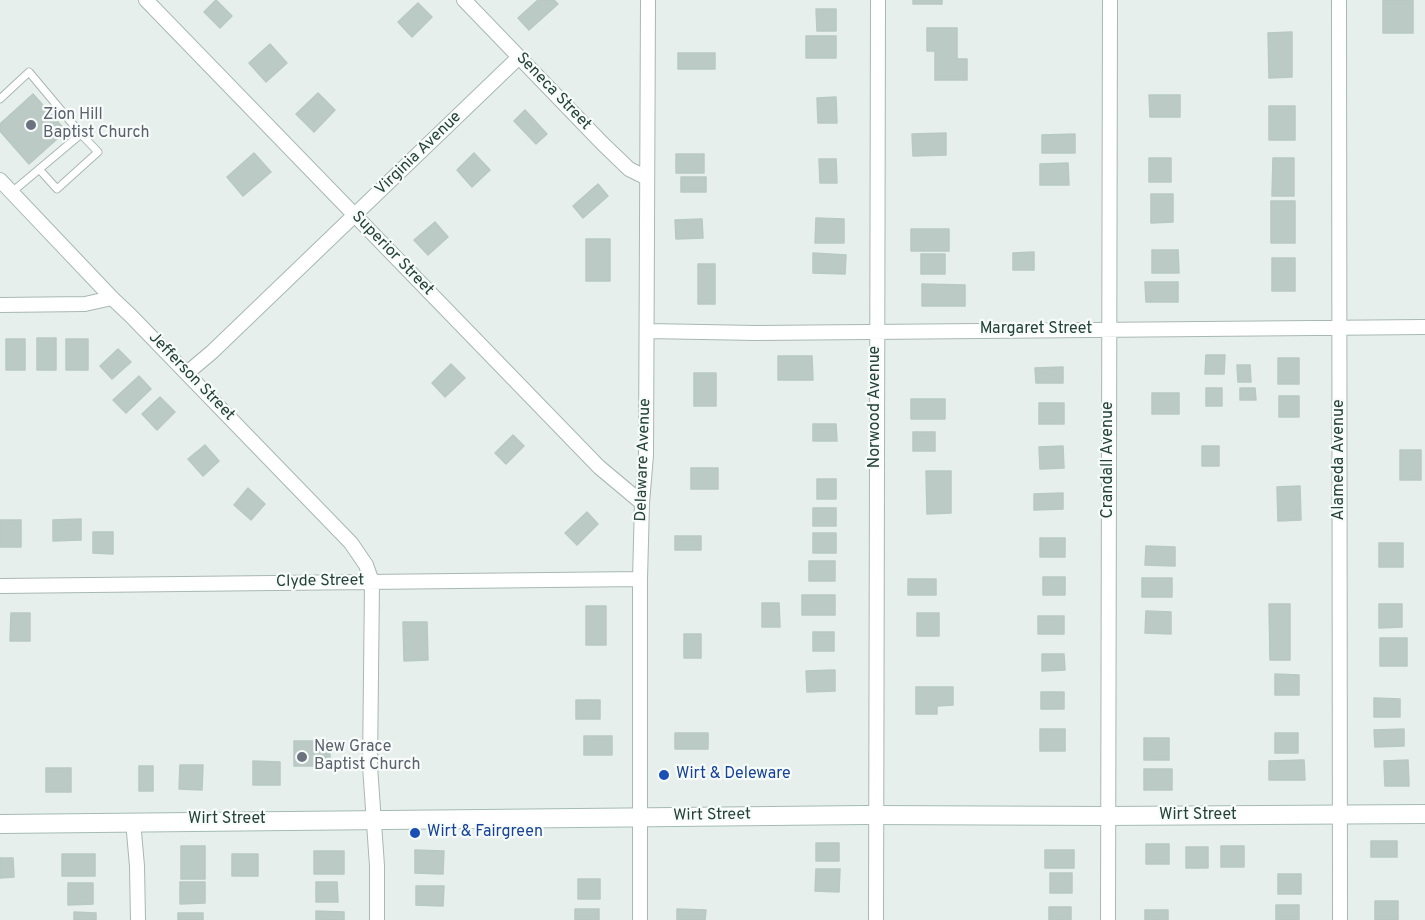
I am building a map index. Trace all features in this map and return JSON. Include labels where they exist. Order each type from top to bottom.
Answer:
[{"type":"main road","name":"Wirt Street","points":[[0,824],[875,815],[1425,814]]},
{"type":"street","name":"Superior Street","points":[[146,0],[599,467],[642,503]]},
{"type":"street","name":"Seneca Street","points":[[464,0],[628,169],[647,178]]},
{"type":"street","name":"Delaware Avenue","points":[[640,920],[640,579],[646,455],[648,0]]},
{"type":"street","name":"Norwood Avenue","points":[[876,920],[878,0]]},
{"type":"street","name":"Crandall Avenue","points":[[1108,920],[1110,0]]},
{"type":"street","name":"Alameda Avenue","points":[[1339,0],[1340,920]]},
{"type":"street","name":"Virginia Avenue","points":[[188,373],[213,352],[518,58]]},
{"type":"street","name":"Jefferson Street","points":[[0,180],[351,543],[366,565],[372,582]]},
{"type":"street","points":[[0,305],[85,304],[112,298]]},
{"type":"street","name":"Margaret Street","points":[[647,331],[746,333],[1425,327]]},
{"type":"street","name":"Clyde Street","points":[[0,586],[640,579]]},
{"type":"street","points":[[372,582],[370,766],[377,866],[377,920]]},
{"type":"street","points":[[133,821],[138,920]]},
{"type":"lane","points":[[0,99],[29,72],[98,152],[57,189],[39,169]]},
{"type":"lane","points":[[12,192],[81,134]]},
{"type":"building","points":[[216,0],[232,16],[220,28],[204,12]]},
{"type":"building","points":[[538,0],[554,0],[558,4],[529,30],[518,18]]},
{"type":"building","points":[[913,0],[942,0],[942,4],[913,4]]},
{"type":"building","points":[[1383,0],[1413,0],[1413,33],[1383,33]]},
{"type":"building","points":[[418,3],[432,17],[412,37],[398,22]]},
{"type":"building","points":[[816,9],[836,9],[836,31],[817,31]]},
{"type":"building","points":[[927,28],[957,28],[957,59],[967,59],[967,80],[935,80],[935,51],[927,51]]},
{"type":"building","points":[[1292,32],[1292,77],[1269,78],[1268,33]]},
{"type":"building","points":[[806,36],[836,36],[836,58],[806,58]]},
{"type":"building","points":[[270,44],[287,63],[266,82],[249,63]]},
{"type":"building","points":[[678,53],[715,53],[715,69],[678,69]]},
{"type":"building","points":[[318,93],[335,110],[314,132],[296,114]]},
{"type":"building","points":[[33,94],[66,131],[29,164],[0,131],[0,124]]},
{"type":"building","points":[[1149,95],[1180,95],[1180,117],[1150,117]]},
{"type":"building","points":[[836,97],[837,123],[818,123],[817,98]]},
{"type":"building","points":[[1269,106],[1295,106],[1295,140],[1269,140]]},
{"type":"building","points":[[525,110],[547,134],[536,144],[514,121]]},
{"type":"building","points":[[946,133],[946,155],[913,156],[912,134]]},
{"type":"building","points":[[1075,134],[1075,153],[1042,153],[1042,135]]},
{"type":"building","points":[[254,153],[271,172],[243,196],[227,177]]},
{"type":"building","points":[[474,153],[490,170],[472,187],[457,170]]},
{"type":"building","points":[[676,154],[704,154],[704,173],[676,173]]},
{"type":"building","points":[[1149,158],[1171,158],[1171,182],[1149,182]]},
{"type":"building","points":[[1273,158],[1294,158],[1294,196],[1272,196]]},
{"type":"building","points":[[819,159],[836,159],[837,183],[820,183]]},
{"type":"building","points":[[1068,163],[1069,185],[1040,185],[1040,164]]},
{"type":"building","points":[[681,177],[706,177],[706,192],[681,192]]},
{"type":"building","points":[[598,184],[608,196],[583,218],[573,206]]},
{"type":"building","points":[[1151,194],[1173,194],[1173,222],[1151,223]]},
{"type":"building","points":[[1271,201],[1295,201],[1295,243],[1271,243]]},
{"type":"building","points":[[816,218],[844,219],[844,243],[815,243]]},
{"type":"building","points":[[702,219],[703,238],[676,239],[675,220]]},
{"type":"building","points":[[435,222],[448,237],[428,255],[414,240]]},
{"type":"building","points":[[911,229],[949,229],[949,251],[911,251]]},
{"type":"building","points":[[586,239],[610,239],[610,281],[586,281]]},
{"type":"building","points":[[1152,250],[1178,250],[1179,273],[1152,273]]},
{"type":"building","points":[[1034,252],[1034,270],[1013,270],[1013,253]]},
{"type":"building","points":[[813,253],[846,255],[845,274],[813,273]]},
{"type":"building","points":[[921,254],[945,254],[945,274],[921,274]]},
{"type":"building","points":[[1272,258],[1295,258],[1295,291],[1272,291]]},
{"type":"building","points":[[698,264],[715,264],[715,304],[698,304]]},
{"type":"building","points":[[1145,282],[1178,282],[1178,302],[1146,302]]},
{"type":"building","points":[[922,284],[965,285],[965,306],[922,306]]},
{"type":"building","points":[[37,338],[56,338],[56,370],[37,370]]},
{"type":"building","points":[[6,339],[25,339],[25,370],[6,370]]},
{"type":"building","points":[[66,339],[88,339],[88,370],[66,370]]},
{"type":"building","points":[[118,349],[131,362],[112,379],[100,366]]},
{"type":"building","points":[[1206,355],[1225,355],[1224,374],[1205,374]]},
{"type":"building","points":[[778,356],[812,356],[813,380],[778,380]]},
{"type":"building","points":[[1278,358],[1299,358],[1299,384],[1278,384]]},
{"type":"building","points":[[451,364],[465,378],[445,397],[432,383]]},
{"type":"building","points":[[1237,365],[1250,365],[1251,382],[1238,382]]},
{"type":"building","points":[[1063,367],[1063,383],[1036,383],[1035,368]]},
{"type":"building","points":[[694,373],[716,373],[716,406],[694,406]]},
{"type":"building","points":[[139,376],[151,389],[126,413],[113,400]]},
{"type":"building","points":[[1206,388],[1222,388],[1222,406],[1206,406]]},
{"type":"building","points":[[1240,388],[1255,388],[1256,400],[1240,400]]},
{"type":"building","points":[[1152,393],[1179,393],[1179,414],[1152,414]]},
{"type":"building","points":[[1279,396],[1299,396],[1299,417],[1279,417]]},
{"type":"building","points":[[160,397],[175,412],[157,430],[142,414]]},
{"type":"building","points":[[911,399],[945,399],[945,419],[911,419]]},
{"type":"building","points":[[1039,403],[1064,403],[1064,424],[1039,424]]},
{"type":"building","points":[[813,424],[836,424],[837,441],[813,441]]},
{"type":"building","points":[[913,432],[935,432],[935,451],[913,451]]},
{"type":"building","points":[[513,435],[524,446],[506,464],[495,453]]},
{"type":"building","points":[[205,445],[219,461],[203,476],[188,459]]},
{"type":"building","points":[[1063,446],[1064,468],[1040,469],[1039,447]]},
{"type":"building","points":[[1202,446],[1219,446],[1219,466],[1202,466]]},
{"type":"building","points":[[1400,450],[1421,450],[1421,480],[1400,480]]},
{"type":"building","points":[[691,468],[718,468],[718,489],[691,489]]},
{"type":"building","points":[[926,471],[951,471],[951,513],[927,514]]},
{"type":"building","points":[[817,479],[836,479],[836,499],[817,499]]},
{"type":"building","points":[[1300,486],[1301,520],[1278,521],[1277,487]]},
{"type":"building","points":[[248,488],[265,504],[251,520],[234,505]]},
{"type":"building","points":[[1063,493],[1063,509],[1034,510],[1034,494]]},
{"type":"building","points":[[813,508],[836,508],[836,526],[813,526]]},
{"type":"building","points":[[587,512],[598,524],[577,545],[565,533]]},
{"type":"building","points":[[81,519],[81,540],[53,541],[53,520]]},
{"type":"building","points":[[0,520],[21,520],[21,547],[0,547]]},
{"type":"building","points":[[93,532],[113,532],[113,554],[93,553]]},
{"type":"building","points":[[813,533],[836,533],[836,553],[813,553]]},
{"type":"building","points":[[675,536],[701,536],[701,550],[675,550]]},
{"type":"building","points":[[1040,538],[1065,538],[1065,557],[1040,557]]},
{"type":"building","points":[[1379,543],[1403,543],[1403,567],[1379,567]]},
{"type":"building","points":[[1146,546],[1175,547],[1175,566],[1145,565]]},
{"type":"building","points":[[809,561],[835,561],[835,581],[809,581]]},
{"type":"building","points":[[1043,577],[1065,577],[1065,595],[1043,595]]},
{"type":"building","points":[[1142,578],[1172,578],[1172,597],[1142,597]]},
{"type":"building","points":[[908,579],[936,579],[936,595],[908,595]]},
{"type":"building","points":[[802,595],[835,595],[835,615],[802,615]]},
{"type":"building","points":[[762,603],[779,603],[780,627],[762,627]]},
{"type":"building","points":[[1269,604],[1290,604],[1290,660],[1270,660]]},
{"type":"building","points":[[1379,604],[1402,604],[1402,627],[1379,628]]},
{"type":"building","points":[[586,606],[606,606],[606,645],[586,645]]},
{"type":"building","points":[[1146,611],[1171,612],[1171,634],[1145,633]]},
{"type":"building","points":[[11,613],[30,613],[30,641],[10,641]]},
{"type":"building","points":[[917,613],[939,613],[939,636],[917,636]]},
{"type":"building","points":[[1038,616],[1064,616],[1064,634],[1038,634]]},
{"type":"building","points":[[403,622],[427,622],[428,660],[404,661]]},
{"type":"building","points":[[813,632],[834,632],[834,651],[813,651]]},
{"type":"building","points":[[684,634],[701,634],[701,658],[684,658]]},
{"type":"building","points":[[1380,638],[1407,638],[1407,666],[1380,666]]},
{"type":"building","points":[[1042,654],[1064,654],[1065,670],[1042,671]]},
{"type":"building","points":[[835,670],[835,691],[807,692],[806,671]]},
{"type":"building","points":[[1275,674],[1299,675],[1299,695],[1275,695]]},
{"type":"building","points":[[916,687],[953,687],[953,705],[937,706],[937,714],[916,714]]},
{"type":"building","points":[[1041,692],[1064,692],[1064,709],[1041,709]]},
{"type":"building","points":[[1374,698],[1400,699],[1400,717],[1374,717]]},
{"type":"building","points":[[576,700],[600,700],[600,719],[576,719]]},
{"type":"building","points":[[1040,729],[1065,729],[1065,751],[1040,751]]},
{"type":"building","points":[[1404,729],[1404,746],[1375,747],[1374,730]]},
{"type":"building","points":[[675,733],[708,733],[708,749],[675,749]]},
{"type":"building","points":[[1275,733],[1298,733],[1298,753],[1275,753]]},
{"type":"building","points":[[584,736],[612,736],[612,755],[584,755]]},
{"type":"building","points":[[1144,738],[1169,738],[1169,760],[1144,760]]},
{"type":"building","points":[[294,741],[330,741],[330,766],[294,766]]},
{"type":"building","points":[[1304,760],[1305,780],[1269,780],[1269,761]]},
{"type":"building","points":[[1408,760],[1409,786],[1385,786],[1384,761]]},
{"type":"building","points":[[253,761],[280,762],[280,785],[253,785]]},
{"type":"building","points":[[180,765],[203,765],[202,790],[179,789]]},
{"type":"building","points":[[139,766],[153,766],[153,791],[139,791]]},
{"type":"building","points":[[46,768],[71,768],[71,792],[46,792]]},
{"type":"building","points":[[1144,769],[1172,769],[1172,790],[1144,790]]},
{"type":"building","points":[[1371,841],[1397,841],[1397,857],[1371,857]]},
{"type":"building","points":[[816,843],[839,843],[839,861],[816,861]]},
{"type":"building","points":[[1146,844],[1169,844],[1169,864],[1146,864]]},
{"type":"building","points":[[181,846],[205,846],[205,879],[181,879]]},
{"type":"building","points":[[1221,846],[1244,846],[1244,867],[1221,867]]},
{"type":"building","points":[[1186,847],[1208,847],[1208,868],[1186,868]]},
{"type":"building","points":[[415,850],[444,851],[443,874],[415,873]]},
{"type":"building","points":[[1045,850],[1074,850],[1074,868],[1045,868]]},
{"type":"building","points":[[314,851],[344,851],[344,874],[314,874]]},
{"type":"building","points":[[62,854],[95,854],[95,876],[62,876]]},
{"type":"building","points":[[232,854],[258,854],[258,876],[232,876]]},
{"type":"building","points":[[0,858],[13,858],[14,877],[0,878]]},
{"type":"building","points":[[816,869],[840,869],[839,892],[815,891]]},
{"type":"building","points":[[1050,873],[1072,873],[1072,893],[1050,893]]},
{"type":"building","points":[[1278,874],[1301,874],[1301,894],[1278,894]]},
{"type":"building","points":[[578,879],[600,879],[600,899],[578,899]]},
{"type":"building","points":[[180,882],[205,882],[205,903],[180,904]]},
{"type":"building","points":[[316,882],[337,882],[338,902],[316,902]]},
{"type":"building","points":[[68,883],[93,883],[93,904],[68,905]]},
{"type":"building","points":[[416,886],[444,886],[443,906],[416,905]]},
{"type":"building","points":[[1375,901],[1398,901],[1398,920],[1375,920]]},
{"type":"building","points":[[1276,905],[1299,905],[1299,920],[1276,920]]},
{"type":"building","points":[[1049,907],[1071,907],[1071,920],[1049,920]]},
{"type":"building","points":[[575,909],[599,909],[599,920],[575,920]]},
{"type":"building","points":[[677,909],[706,910],[705,920],[677,920]]},
{"type":"building","points":[[1145,910],[1168,910],[1168,920],[1145,920]]},
{"type":"building","points":[[316,911],[344,912],[344,920],[316,920]]},
{"type":"building","points":[[74,912],[96,913],[96,920],[74,920]]},
{"type":"building","points":[[178,913],[203,913],[203,920],[178,920]]},
{"type":"place","name":"Zion Hill Baptist Church","points":[[31,125]]},
{"type":"place","name":"New Grace Baptist Church","points":[[302,757]]},
{"type":"place","name":"Wirt & Deleware","points":[[664,775]]},
{"type":"place","name":"Wirt & Fairgreen","points":[[415,833]]}]
